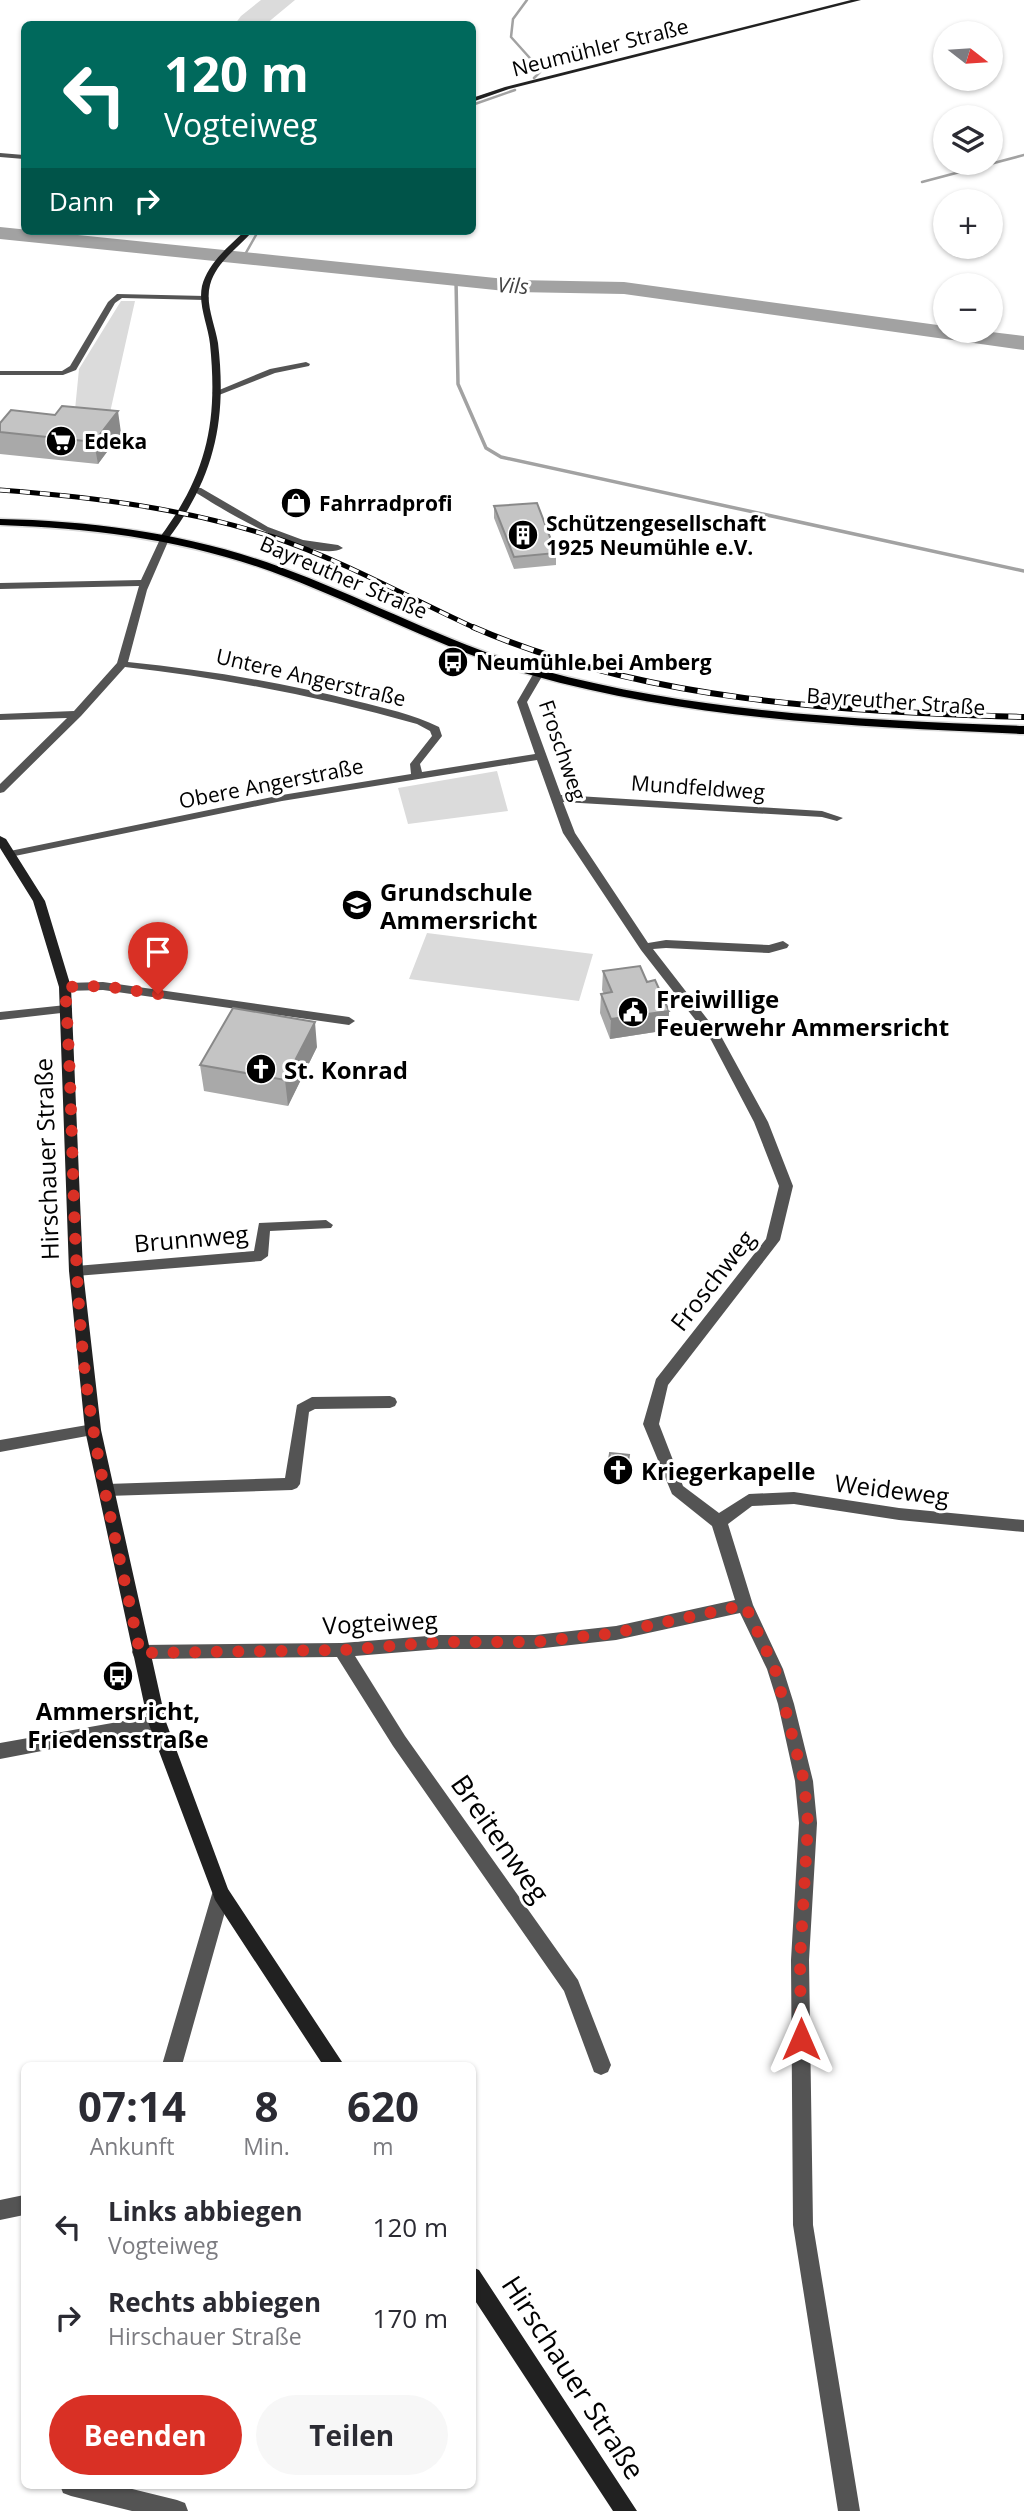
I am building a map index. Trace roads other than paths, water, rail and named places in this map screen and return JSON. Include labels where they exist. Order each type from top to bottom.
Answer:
[{"type":"main road","name":"Bayreuther Straße","points":[[0,522],[112,528],[212,548],[278,569],[442,642],[539,673],[666,699],[723,709],[877,724],[1024,730]]},
{"type":"street","name":"Neumühler Straße","points":[[476,99],[507,88],[858,0]]},
{"type":"street","points":[[0,155],[21,156]]},
{"type":"street","points":[[0,790],[77,714],[122,664],[145,583],[165,537],[186,513],[198,490],[207,464],[216,415],[217,370],[205,298],[214,269],[245,235]]},
{"type":"street","points":[[0,373],[63,373],[73,368],[112,302],[120,296],[205,298]]},
{"type":"street","points":[[216,393],[273,371],[306,364]]},
{"type":"street","points":[[198,490],[243,520],[321,548],[338,548]]},
{"type":"street","points":[[0,586],[145,583]]},
{"type":"street","name":"Untere Angerstraße","points":[[122,664],[209,673],[277,685],[421,722],[435,729],[436,736],[415,764],[417,776]]},
{"type":"street","name":"Froschweg","points":[[539,673],[522,702],[569,833],[645,947],[716,1038],[761,1122],[786,1186],[773,1240],[661,1383],[651,1424],[677,1490],[719,1522]]},
{"type":"street","points":[[0,717],[77,714]]},
{"type":"street","name":"Obere Angerstraße","points":[[10,854],[282,799],[541,756]]},
{"type":"street","name":"Mundfeldweg","points":[[556,797],[822,814],[837,818]]},
{"type":"street","name":"Hirschauer Straße","points":[[0,839],[39,901],[65,987],[76,1271],[93,1430],[140,1653],[158,1721],[221,1894],[332,2062]]},
{"type":"street","points":[[645,947],[666,944],[769,949],[783,945]]},
{"type":"street","points":[[65,987],[103,986],[349,1021]]},
{"type":"street","points":[[0,1016],[66,1009]]},
{"type":"street","name":"Brunnweg","points":[[76,1271],[261,1256],[264,1226],[326,1225]]},
{"type":"street","points":[[107,1490],[292,1484],[302,1409],[312,1403],[390,1402]]},
{"type":"street","points":[[0,1446],[93,1430]]},
{"type":"street","name":"Weideweg","points":[[719,1522],[749,1500],[794,1498],[899,1514],[1024,1526]]},
{"type":"street","points":[[719,1522],[745,1605],[775,1669],[804,1781],[808,1823],[800,1960],[803,2225],[849,2511]]},
{"type":"street","name":"Vogteiweg","points":[[140,1653],[342,1650],[440,1642],[535,1642],[615,1633],[745,1605]]},
{"type":"street","name":"Breitenweg","points":[[342,1650],[399,1741],[571,1986],[601,2065]]},
{"type":"street","points":[[0,1751],[158,1721]]},
{"type":"street","points":[[173,2062],[221,1894]]},
{"type":"street","points":[[0,2210],[21,2206]]},
{"type":"street","name":"Hirschauer Straße","points":[[476,2283],[626,2511]]},
{"type":"street","points":[[87,2489],[177,2511]]},
{"type":"waterway","points":[[527,0],[513,19],[511,37],[537,66]]},
{"type":"waterway","points":[[534,78],[540,72]]},
{"type":"waterway","points":[[476,104],[515,90]]},
{"type":"waterway","points":[[922,182],[1024,155]]},
{"type":"waterway","name":"Vils","points":[[0,233],[516,286],[624,288],[1024,343]]},
{"type":"waterway","points":[[243,258],[256,235]]},
{"type":"waterway","points":[[456,280],[458,384],[486,448],[501,457],[1024,571]]},
{"type":"railway","points":[[0,490],[138,505],[239,527],[325,557],[477,629]]},
{"type":"railway","points":[[473,627],[539,652],[606,672],[674,687],[814,706],[1024,717]]},
{"type":"place","name":"Edeka","points":[[61,441]]},
{"type":"place","name":"Fahrradprofi","points":[[296,503]]},
{"type":"place","name":"Schützengesellschaft 1925 Neumühle e.V.","points":[[523,535]]},
{"type":"place","name":"Neumühle bei Amberg","points":[[453,662]]},
{"type":"place","name":"Grundschule Ammersricht","points":[[357,905]]},
{"type":"place","name":"Freiwillige Feuerwehr Ammersricht","points":[[633,1012]]},
{"type":"place","name":"St. Konrad","points":[[261,1069]]},
{"type":"place","name":"Kriegerkapelle","points":[[618,1470]]},
{"type":"place","name":"Ammersricht, Friedensstraße","points":[[118,1676]]}]
